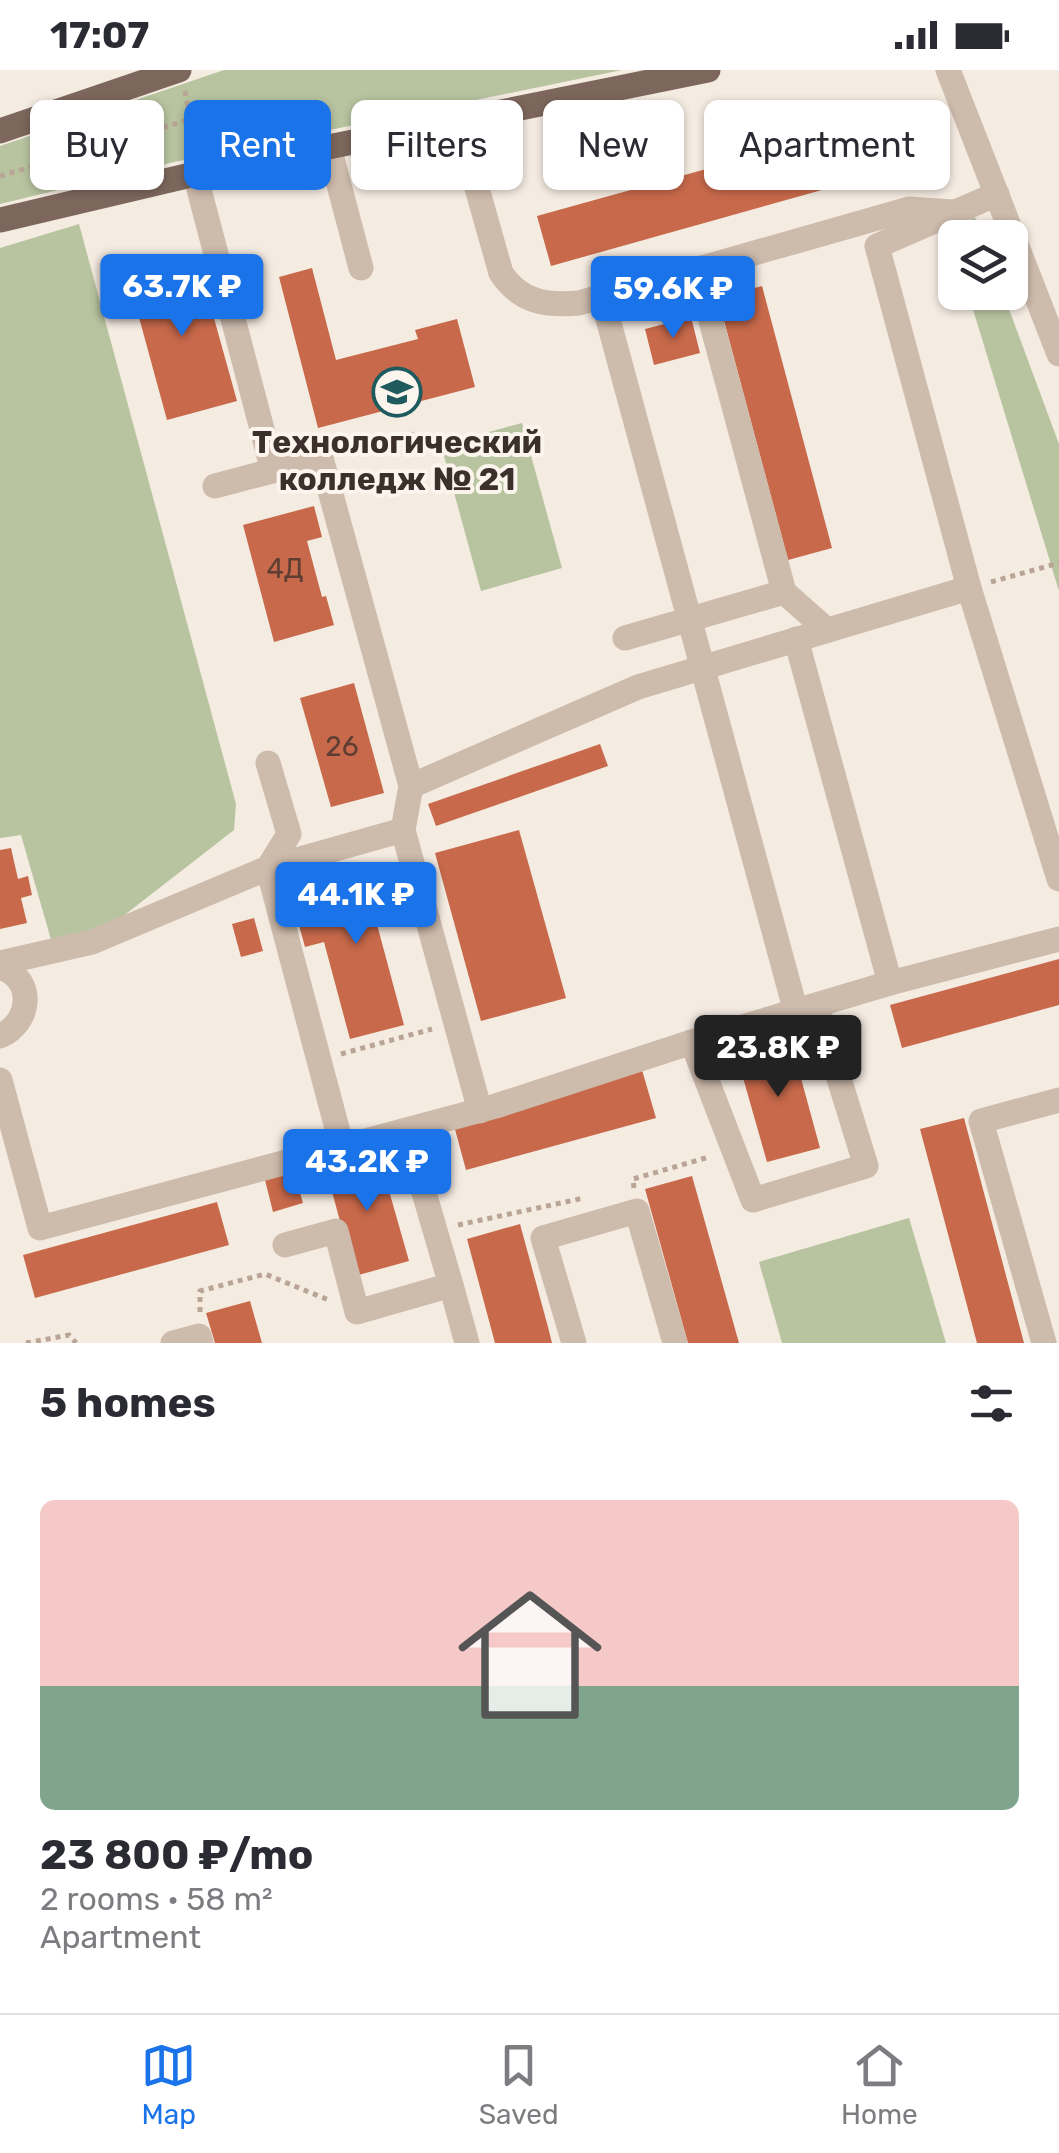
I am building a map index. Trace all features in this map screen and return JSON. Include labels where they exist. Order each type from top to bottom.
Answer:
[{"type":"main road","points":[[523,108],[708,70]]},
{"type":"main road","points":[[0,131],[182,78]]},
{"type":"main road","points":[[0,220],[184,176]]},
{"type":"street","points":[[948,70],[1059,354]]},
{"type":"street","points":[[331,158],[361,268]]},
{"type":"street","points":[[201,190],[273,471]]},
{"type":"street","points":[[478,190],[501,273],[511,288],[532,301],[554,305],[579,303],[909,209],[954,212]]},
{"type":"street","points":[[996,194],[878,246],[969,588],[1059,880]]},
{"type":"street","points":[[698,269],[784,592],[827,630]]},
{"type":"street","points":[[602,296],[702,668],[807,1010],[866,1166],[753,1200],[692,1042]]},
{"type":"street","points":[[214,486],[321,458],[411,786],[403,830],[480,1111]]},
{"type":"street","points":[[411,786],[638,687],[969,588]]},
{"type":"street","points":[[625,638],[784,592]]},
{"type":"street","points":[[796,639],[890,984]]},
{"type":"street","points":[[268,762],[289,834],[268,868],[342,1147]]},
{"type":"street","points":[[0,965],[92,942],[268,868],[403,830]]},
{"type":"street","points":[[0,1080],[40,1228],[480,1111],[692,1042],[1059,939]]},
{"type":"street","points":[[0,1069],[8,1031],[25,1012],[30,957]]},
{"type":"street","points":[[0,965],[20,980],[26,996]]},
{"type":"street","points":[[1044,1343],[982,1121],[1059,1100]]},
{"type":"street","points":[[406,1130],[467,1343]]},
{"type":"street","points":[[574,1343],[544,1238],[637,1211],[675,1343]]},
{"type":"street","points":[[285,1245],[336,1231],[357,1312],[451,1284]]},
{"type":"street","points":[[173,1343],[199,1336],[201,1343]]},
{"type":"path","points":[[0,176],[184,121]]},
{"type":"path","points":[[321,458],[414,434]]},
{"type":"path","points":[[969,588],[1059,563]]},
{"type":"path","points":[[319,1060],[456,1022]]},
{"type":"path","points":[[637,1211],[633,1178],[734,1150]]},
{"type":"path","points":[[435,1230],[598,1195]]},
{"type":"path","points":[[200,1292],[265,1274],[357,1312]]},
{"type":"path","points":[[26,1343],[69,1334],[76,1343]]},
{"type":"green space","points":[[224,70],[622,70],[476,100],[351,100],[351,126],[331,130],[331,100],[184,100],[184,160],[164,164],[164,100],[136,100]]},
{"type":"green space","points":[[30,136],[30,190],[58,190],[0,204],[0,146]]},
{"type":"green space","points":[[79,224],[236,804],[234,830],[100,934],[52,943],[21,835],[0,838],[0,248]]},
{"type":"green space","points":[[973,310],[1009,310],[1059,444],[1059,591]]},
{"type":"green space","points":[[522,423],[562,568],[481,591],[441,445]]},
{"type":"green space","points":[[909,1218],[946,1343],[782,1343],[759,1262]]},
{"type":"building","points":[[704,170],[704,190],[822,190],[551,266],[537,216],[631,190],[684,190],[684,175]]},
{"type":"building","points":[[197,257],[237,401],[167,420],[128,277]]},
{"type":"building","points":[[312,268],[336,360],[418,339],[415,330],[457,319],[475,387],[318,428],[279,277]]},
{"type":"building","points":[[762,286],[832,548],[788,560],[718,298]]},
{"type":"building","points":[[691,317],[700,353],[654,365],[645,329]]},
{"type":"building","points":[[314,506],[322,537],[307,541],[334,625],[274,642],[243,525]]},
{"type":"building","points":[[354,683],[384,793],[331,807],[300,698]]},
{"type":"building","points":[[600,744],[608,766],[436,826],[428,804]]},
{"type":"building","points":[[519,830],[566,998],[481,1021],[435,853]]},
{"type":"building","points":[[11,848],[18,879],[28,876],[32,895],[21,898],[27,923],[0,929],[0,850]]},
{"type":"building","points":[[394,869],[404,910],[375,917],[404,1025],[350,1039],[324,942],[305,947],[291,896]]},
{"type":"building","points":[[254,918],[263,951],[241,957],[232,924]]},
{"type":"building","points":[[1059,959],[1059,1005],[902,1048],[890,1005]]},
{"type":"building","points":[[790,1038],[820,1148],[767,1162],[736,1053]]},
{"type":"building","points":[[642,1070],[656,1118],[466,1170],[453,1122]]},
{"type":"building","points":[[964,1118],[1024,1343],[977,1343],[920,1129]]},
{"type":"building","points":[[378,1152],[409,1261],[355,1276],[325,1166]]},
{"type":"building","points":[[294,1172],[303,1203],[273,1212],[265,1180]]},
{"type":"building","points":[[692,1176],[739,1343],[688,1343],[645,1189]]},
{"type":"building","points":[[217,1202],[229,1245],[35,1298],[23,1255]]},
{"type":"building","points":[[520,1224],[552,1343],[495,1343],[467,1239]]},
{"type":"building","points":[[250,1301],[262,1343],[215,1343],[206,1313]]},
{"type":"place","name":"Технологический колледж № 21","points":[[397,392]]}]
